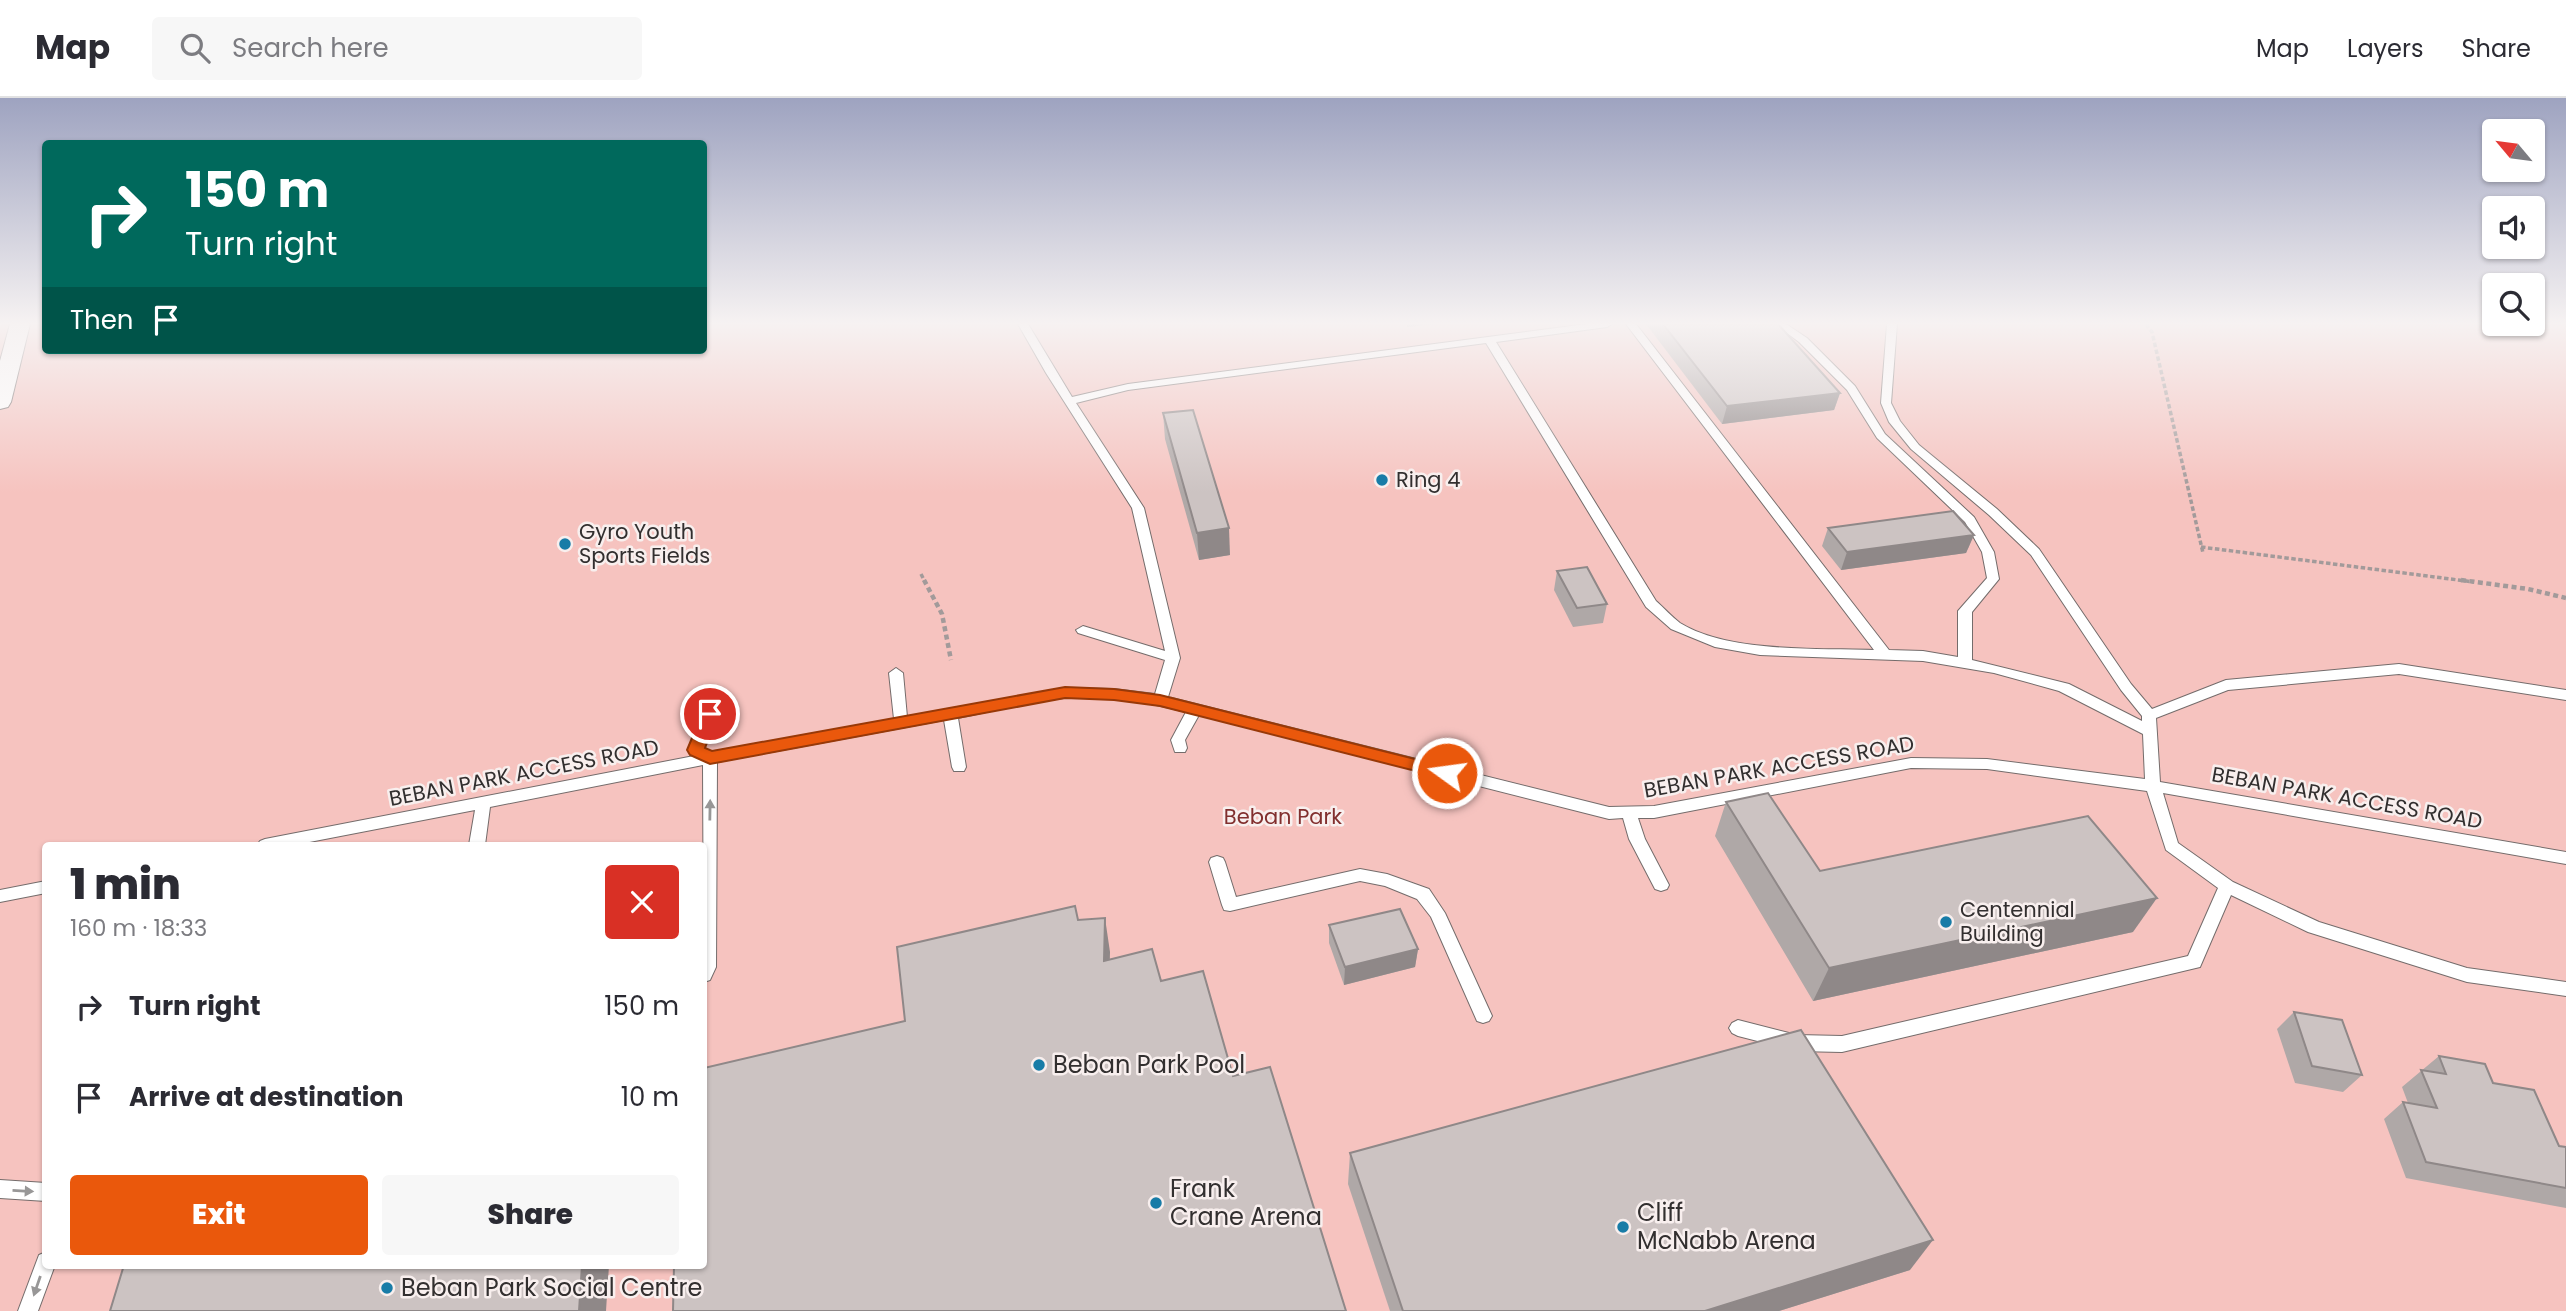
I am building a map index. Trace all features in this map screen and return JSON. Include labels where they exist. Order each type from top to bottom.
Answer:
[{"type":"street","points":[[0,402],[5,381]]},
{"type":"lane","points":[[1057,381],[1138,508],[1173,658],[1160,701]]},
{"type":"lane","points":[[1069,401],[1174,381]]},
{"type":"lane","points":[[1514,381],[1651,604],[1676,626],[1715,642],[1760,650],[1923,656],[1965,663],[2064,687],[2150,731]]},
{"type":"lane","points":[[1674,381],[1885,654]]},
{"type":"lane","points":[[1844,381],[1881,436],[1970,520],[1988,552],[1993,579],[1965,611],[1965,663]]},
{"type":"lane","points":[[1888,381],[1886,403],[1895,422],[1915,447],[1993,512],[2035,552],[2126,687],[2149,715],[2153,786],[2171,846],[2227,886],[2315,927],[2467,975],[2566,989]]},
{"type":"lane","points":[[1083,630],[1173,658]]},
{"type":"lane","points":[[2149,715],[2226,685],[2399,668],[2566,695]]},
{"type":"lane","points":[[896,673],[901,723]]},
{"type":"lane","name":"BEBAN PARK ACCESS ROAD","points":[[281,842],[1065,692],[1114,694],[1160,701],[1609,813],[1654,812],[1911,762],[1987,764],[2153,786],[2566,858]]},
{"type":"lane","points":[[1180,748],[1178,740],[1194,710]]},
{"type":"lane","points":[[707,969],[710,758],[695,750],[710,714]]},
{"type":"lane","points":[[950,714],[959,767]]},
{"type":"lane","points":[[477,842],[483,803]]},
{"type":"lane","points":[[1629,813],[1637,839],[1661,885]]},
{"type":"lane","points":[[1217,862],[1230,905],[1360,875],[1387,880],[1423,894],[1437,913],[1483,1016]]},
{"type":"lane","points":[[1738,1028],[1797,1043],[1842,1044],[2194,962],[2227,886]]},
{"type":"lane","points":[[0,896],[42,888]]},
{"type":"lane","points":[[0,1189],[42,1192]]},
{"type":"lane","points":[[28,1311],[43,1269]]},
{"type":"path","points":[[2163,381],[2203,554]]},
{"type":"path","points":[[2201,547],[2528,589],[2566,598]]},
{"type":"path","points":[[921,574],[942,614],[951,660]]},
{"type":"green space","name":"Beban Park","points":[[0,381],[2566,381],[2566,1311],[0,1311]]},
{"type":"building","points":[[1707,381],[1829,381],[1840,393],[1727,406]]},
{"type":"building","points":[[1193,410],[1229,528],[1197,533],[1163,413]]},
{"type":"building","points":[[1953,511],[1974,535],[1847,552],[1828,528]]},
{"type":"building","points":[[1587,567],[1607,604],[1577,608],[1557,571]]},
{"type":"building","points":[[1768,793],[1820,871],[2088,816],[2157,898],[1829,968],[1726,802]]},
{"type":"building","points":[[1075,906],[1078,920],[1105,918],[1104,961],[1152,949],[1161,981],[1203,971],[1233,1076],[1270,1067],[1346,1311],[673,1311],[674,1269],[707,1269],[707,1067],[905,1021],[897,947]]},
{"type":"building","points":[[1400,909],[1418,949],[1345,967],[1329,925]]},
{"type":"building","points":[[2294,1012],[2342,1020],[2362,1075],[2312,1066]]},
{"type":"building","name":"Cliff McNabb Arena","points":[[1801,1030],[1933,1240],[1705,1311],[1403,1311],[1350,1153]]},
{"type":"building","points":[[2439,1056],[2485,1064],[2493,1083],[2534,1090],[2559,1146],[2566,1147],[2566,1188],[2426,1162],[2403,1102],[2437,1108],[2421,1070],[2446,1074]]},
{"type":"building","name":"Beban Park Social Centre","points":[[123,1269],[582,1269],[579,1311],[110,1311]]},
{"type":"place","name":"Ring 4","points":[[1382,480]]},
{"type":"place","name":"Gyro Youth Sports Fields","points":[[565,544]]},
{"type":"place","name":"Centennial Building","points":[[1946,922]]},
{"type":"place","name":"Beban Park Pool","points":[[1039,1065]]},
{"type":"place","name":"Frank Crane Arena","points":[[1156,1203]]},
{"type":"place","name":"Cliff McNabb Arena","points":[[1623,1227]]},
{"type":"place","name":"Beban Park Social Centre","points":[[387,1288]]},
{"type":"route","points":[[710,714],[695,750],[710,758],[1065,692],[1114,694],[1160,701],[1447,773]]}]
